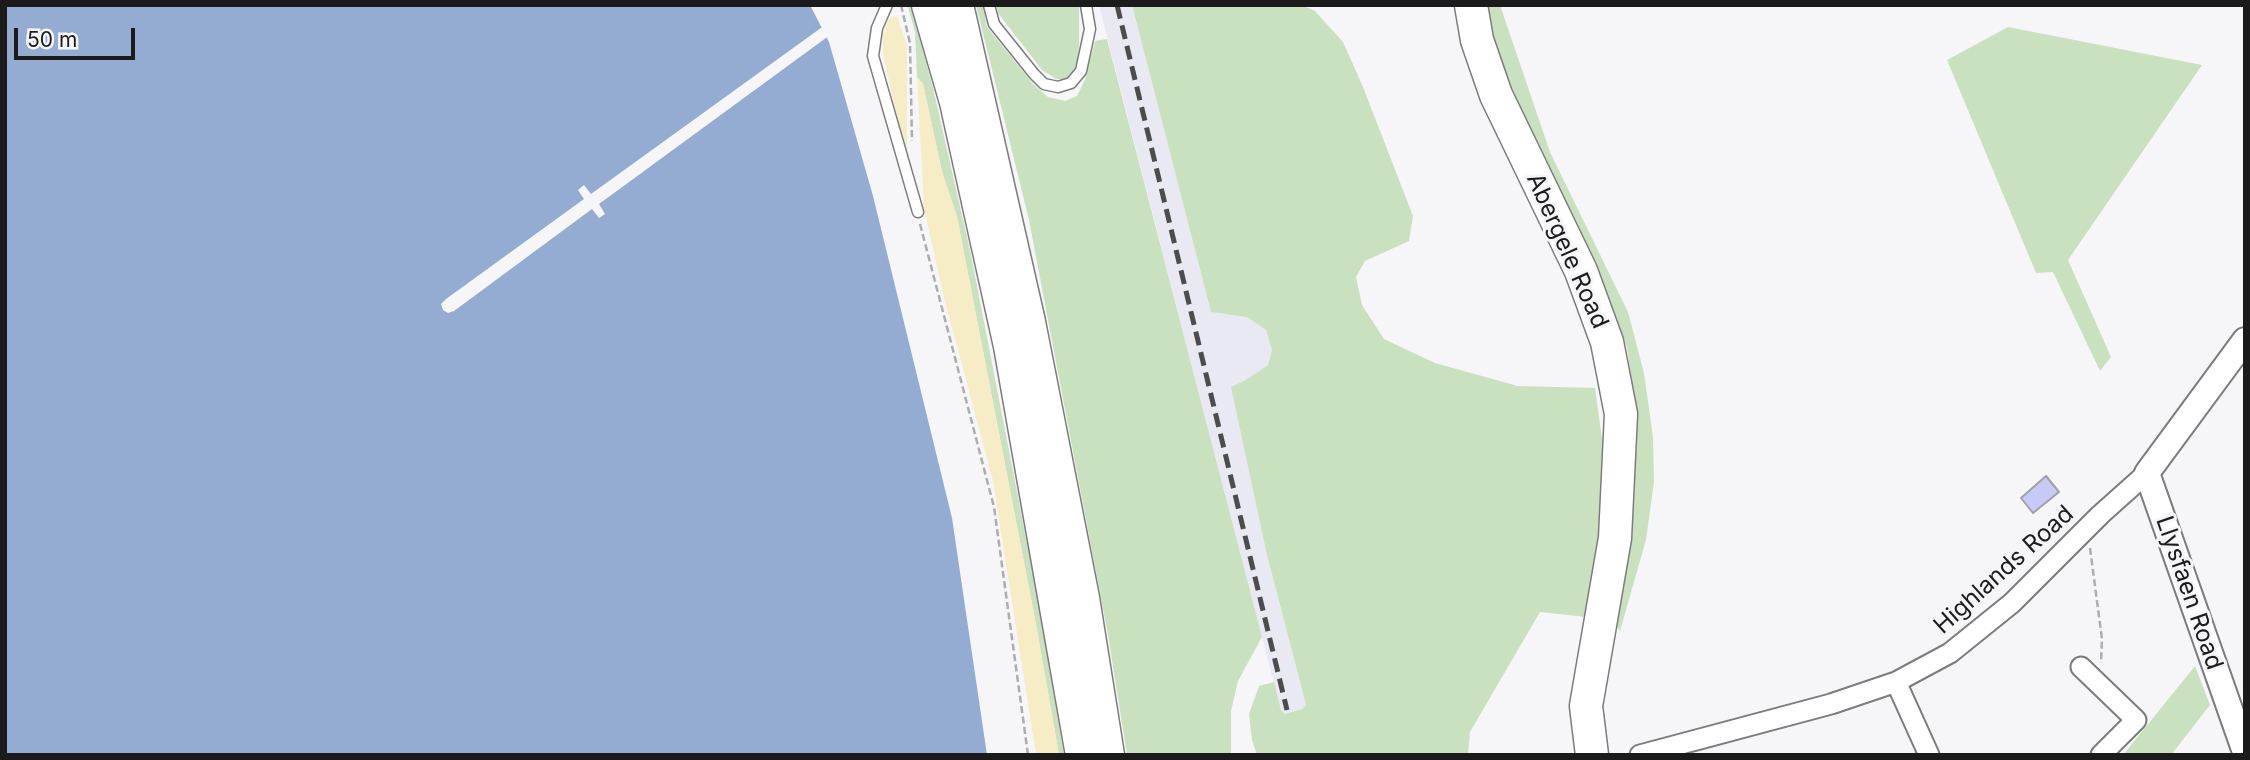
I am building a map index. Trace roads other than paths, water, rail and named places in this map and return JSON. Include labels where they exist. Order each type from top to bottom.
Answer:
[{"type":"main road","name":"Abergele Road","points":[[1471,5],[1477,40],[1496,95],[1581,271],[1608,342],[1621,414],[1615,538],[1586,706],[1592,755]]},
{"type":"main road","points":[[937,16],[1010,346],[1082,755]]},
{"type":"main road","points":[[937,16],[1029,322],[1083,598],[1108,755]]},
{"type":"street","points":[[2147,473],[2245,340]]},
{"type":"street","name":"Highlands Road","points":[[1640,755],[1831,704],[1896,682],[1950,653],[2012,603],[2147,473]]},
{"type":"street","name":"Llysfaen Road","points":[[2147,473],[2245,752]]},
{"type":"street","points":[[2081,667],[2136,720],[2101,755]]},
{"type":"street","points":[[1896,682],[1929,755]]},
{"type":"lane","points":[[887,5],[877,28],[873,56],[918,212]]},
{"type":"lane","points":[[989,5],[994,24],[1034,74],[1044,84],[1058,87],[1071,83],[1081,71],[1090,29],[1086,5]]},
{"type":"water","points":[[5,5],[810,5],[829,42],[873,196],[952,518],[987,755],[5,755]]},
{"type":"railway","points":[[1117,5],[1287,710]]}]
